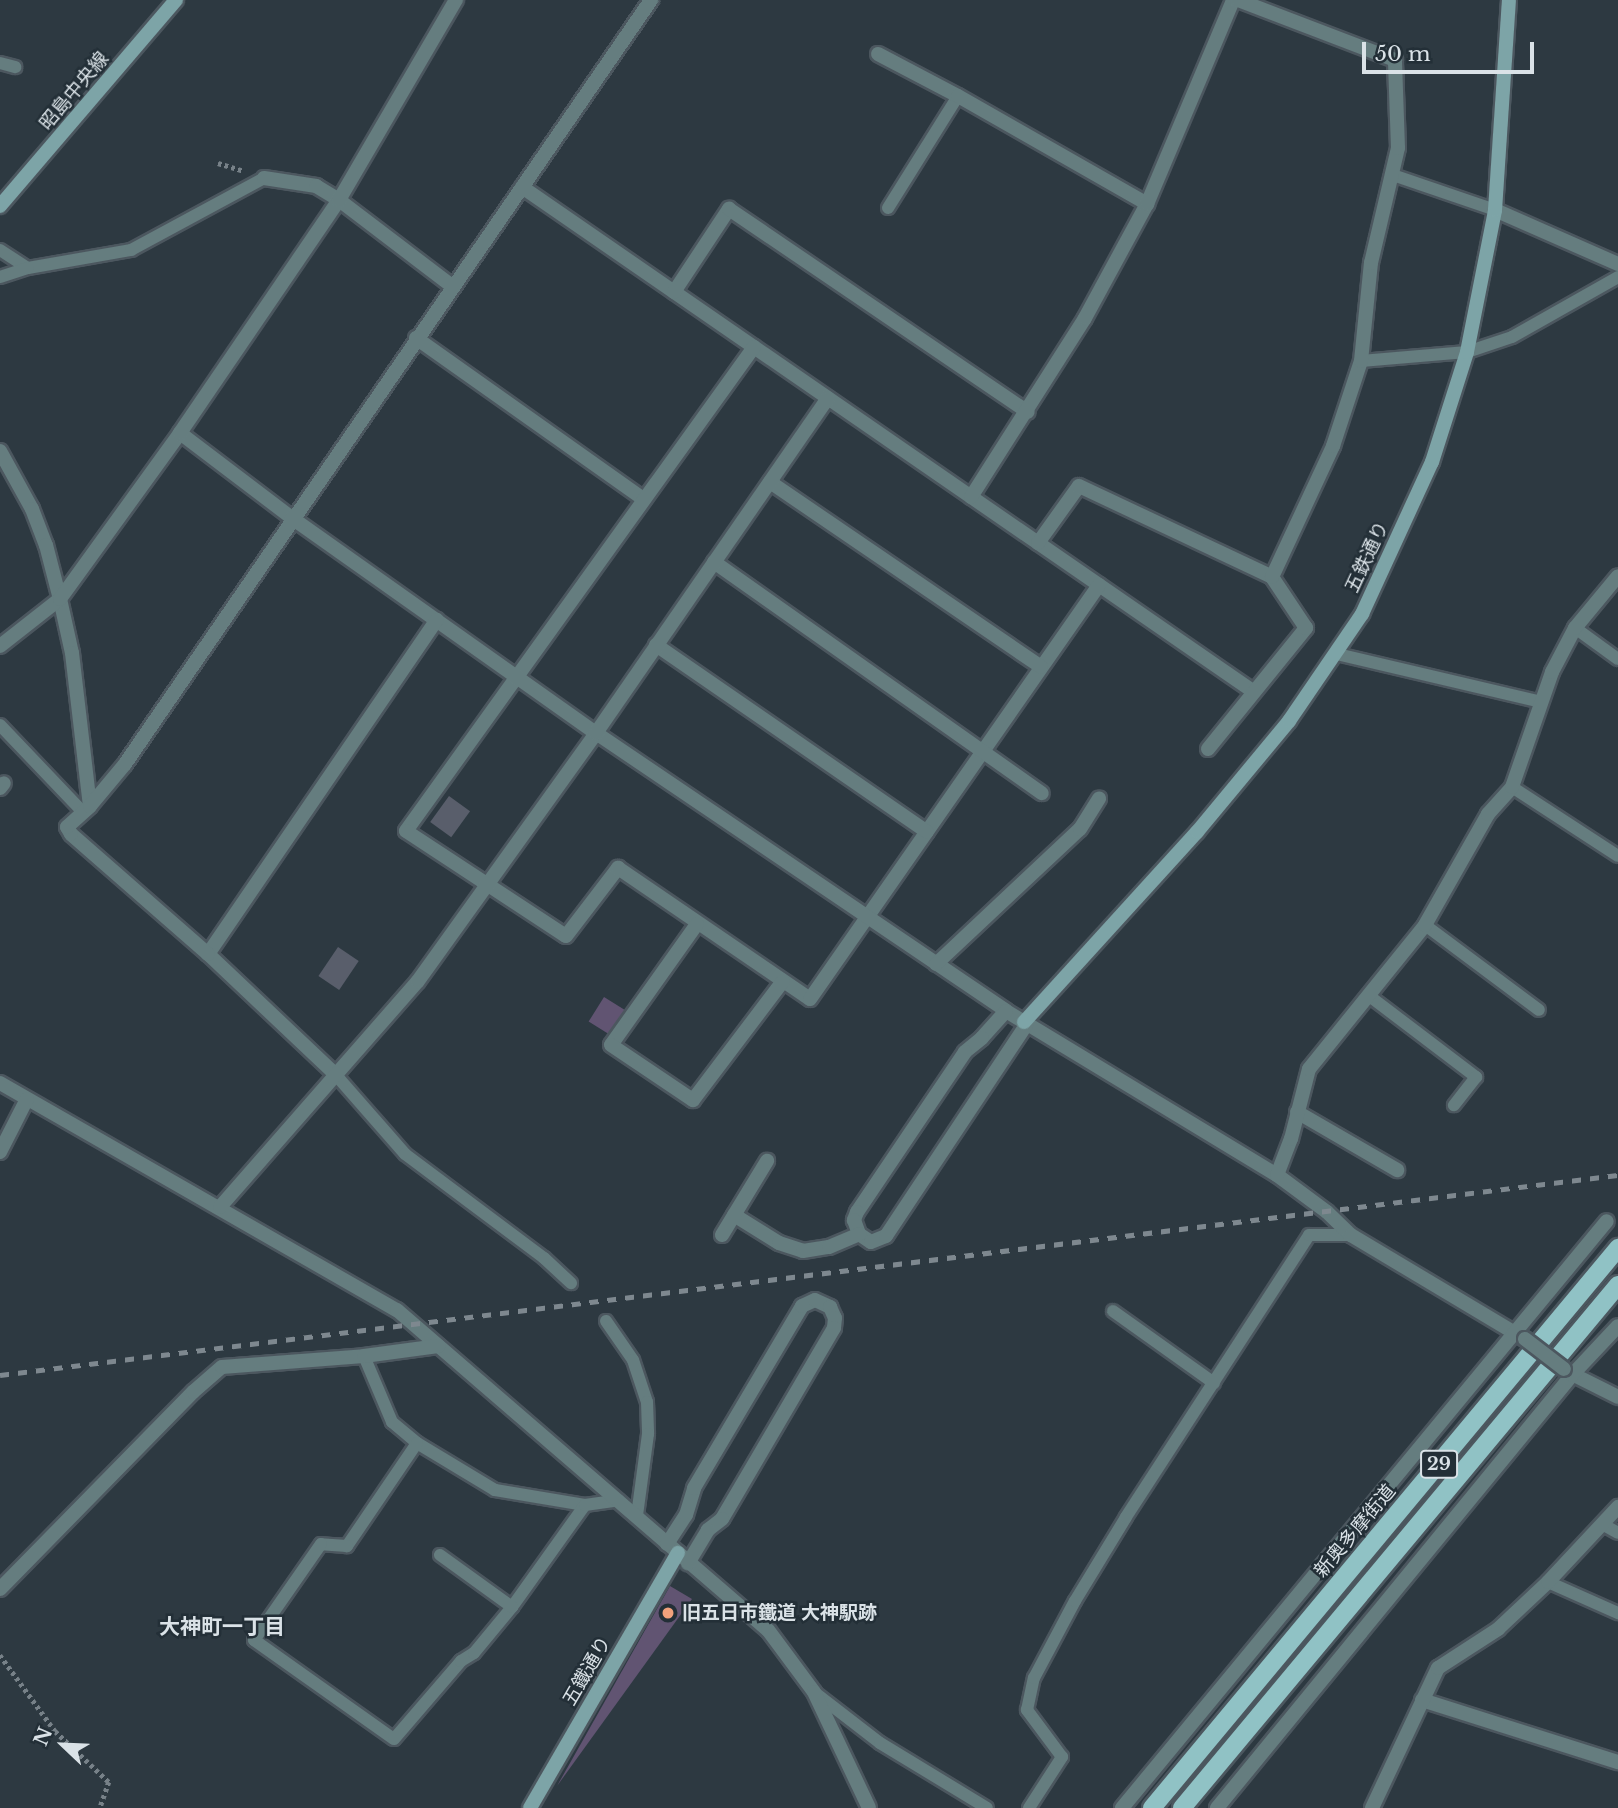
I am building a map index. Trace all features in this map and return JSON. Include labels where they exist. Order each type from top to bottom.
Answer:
[{"type":"main road","name":"新奥多摩街道","points":[[1152,1808],[1618,1248]]},
{"type":"main road","name":"29","points":[[1182,1808],[1618,1285]]},
{"type":"street","name":"昭島中央線","points":[[0,206],[176,0]]},
{"type":"street","points":[[0,646],[60,599],[180,433],[339,200],[456,0]]},
{"type":"street","points":[[335,1074],[208,954],[71,834],[67,827],[125,764],[235,607],[292,517],[651,0]]},
{"type":"street","points":[[971,497],[1086,318],[1147,204],[1233,0]]},
{"type":"street","points":[[1238,0],[1395,60],[1398,148],[1371,262],[1361,361],[1333,446],[1272,577]]},
{"type":"street","name":"五鉄通り","points":[[1026,1023],[1197,832],[1289,721],[1362,614],[1432,462],[1467,352],[1495,209],[1509,0]]},
{"type":"street","points":[[878,54],[958,96],[1147,204]]},
{"type":"street","points":[[264,178],[316,186],[339,200],[453,287]]},
{"type":"street","points":[[522,187],[1254,692]]},
{"type":"street","points":[[674,292],[729,209],[1028,412]]},
{"type":"street","points":[[1495,209],[1618,264]]},
{"type":"street","points":[[416,338],[643,499]]},
{"type":"street","points":[[754,347],[406,831],[566,936],[618,868],[810,999],[1099,584]]},
{"type":"street","points":[[220,1207],[418,981],[596,733],[828,398]]},
{"type":"street","points":[[180,433],[292,517],[596,733],[1006,1011],[1277,1175],[1327,1212],[1351,1235],[1521,1336],[1568,1372],[1618,1397]]},
{"type":"street","points":[[0,451],[32,509],[46,545],[60,599],[72,653],[86,809]]},
{"type":"street","points":[[770,482],[1041,667]]},
{"type":"street","points":[[1038,543],[1079,486],[1272,577],[1306,628],[1208,749]]},
{"type":"street","points":[[714,562],[1042,793]]},
{"type":"street","points":[[1277,1175],[1292,1139],[1309,1069],[1424,925],[1488,814],[1512,787],[1541,702],[1575,628],[1618,576]]},
{"type":"street","points":[[208,954],[437,620]]},
{"type":"street","points":[[656,645],[927,832]]},
{"type":"street","points":[[936,964],[1080,829],[1099,798]]},
{"type":"street","points":[[697,923],[611,1045],[631,1059],[693,1100],[783,981]]},
{"type":"street","points":[[1006,1011],[982,1038],[965,1052],[857,1212],[854,1220],[859,1234],[871,1242],[886,1236],[1026,1023]]},
{"type":"street","points":[[0,1083],[397,1310],[768,1630],[814,1692],[869,1808]]},
{"type":"street","points":[[0,1152],[27,1099]]},
{"type":"street","points":[[1297,1112],[1397,1170]]},
{"type":"street","points":[[722,1235],[767,1161]]},
{"type":"street","points":[[734,1216],[779,1243],[803,1251],[829,1247],[859,1234]]},
{"type":"street","points":[[1122,1808],[1521,1336],[1607,1221]]},
{"type":"street","points":[[815,1300],[830,1307],[835,1318],[834,1328],[723,1518],[678,1553],[694,1488],[802,1306],[815,1300]]},
{"type":"street","points":[[1217,1808],[1568,1372],[1618,1326]]},
{"type":"street","points":[[0,1589],[193,1392],[222,1367],[364,1356],[439,1346]]},
{"type":"street","points":[[1372,1808],[1438,1668],[1498,1629],[1548,1582],[1618,1507]]},
{"type":"street","name":"五鐵通り","points":[[530,1808],[678,1553]]},
{"type":"street","points":[[1422,1700],[1618,1762]]},
{"type":"lane","points":[[0,63],[15,67]]},
{"type":"lane","points":[[888,208],[958,96]]},
{"type":"lane","points":[[1393,175],[1495,209]]},
{"type":"lane","points":[[0,277],[28,268],[131,250],[264,178]]},
{"type":"lane","points":[[0,250],[28,268]]},
{"type":"lane","points":[[1361,361],[1467,352],[1512,337],[1618,277]]},
{"type":"lane","points":[[1575,628],[1618,659]]},
{"type":"lane","points":[[1337,654],[1541,702]]},
{"type":"lane","points":[[0,725],[86,809]]},
{"type":"lane","points":[[1512,787],[1618,856]]},
{"type":"lane","points":[[1424,925],[1539,1010]]},
{"type":"lane","points":[[1368,995],[1476,1077],[1454,1105]]},
{"type":"lane","points":[[335,1074],[405,1154],[544,1258],[571,1283]]},
{"type":"lane","points":[[1030,1808],[1062,1757],[1027,1710],[1034,1678],[1126,1517],[1309,1235],[1351,1235]]},
{"type":"lane","points":[[1114,1311],[1214,1383]]},
{"type":"lane","points":[[606,1321],[633,1360],[647,1402],[649,1434],[637,1515]]},
{"type":"lane","points":[[364,1356],[392,1422],[417,1443],[495,1490],[585,1505],[619,1500]]},
{"type":"lane","points":[[417,1443],[348,1546],[321,1544],[254,1640],[394,1739],[512,1607],[585,1505]]},
{"type":"lane","points":[[1602,1524],[1618,1533]]},
{"type":"lane","points":[[440,1555],[512,1607]]},
{"type":"lane","points":[[1548,1582],[1618,1613]]},
{"type":"lane","points":[[814,1692],[880,1743],[987,1808]]},
{"type":"path","points":[[0,1655],[55,1731],[109,1782],[100,1808]]},
{"type":"shaded area","points":[[604,997],[626,1011],[611,1035],[589,1022]]},
{"type":"shaded area","points":[[670,1586],[692,1599],[557,1786]]},
{"type":"building","points":[[449,796],[470,811],[451,837],[430,822]]},
{"type":"building","points":[[338,947],[359,961],[339,990],[318,976]]},
{"type":"railway","points":[[0,1375],[1618,1175]]},
{"type":"place","name":"旧五日市鐵道 大神駅跡","points":[[668,1613]]},
{"type":"district","name":"大神町一丁目","points":[[222,1627]]}]
